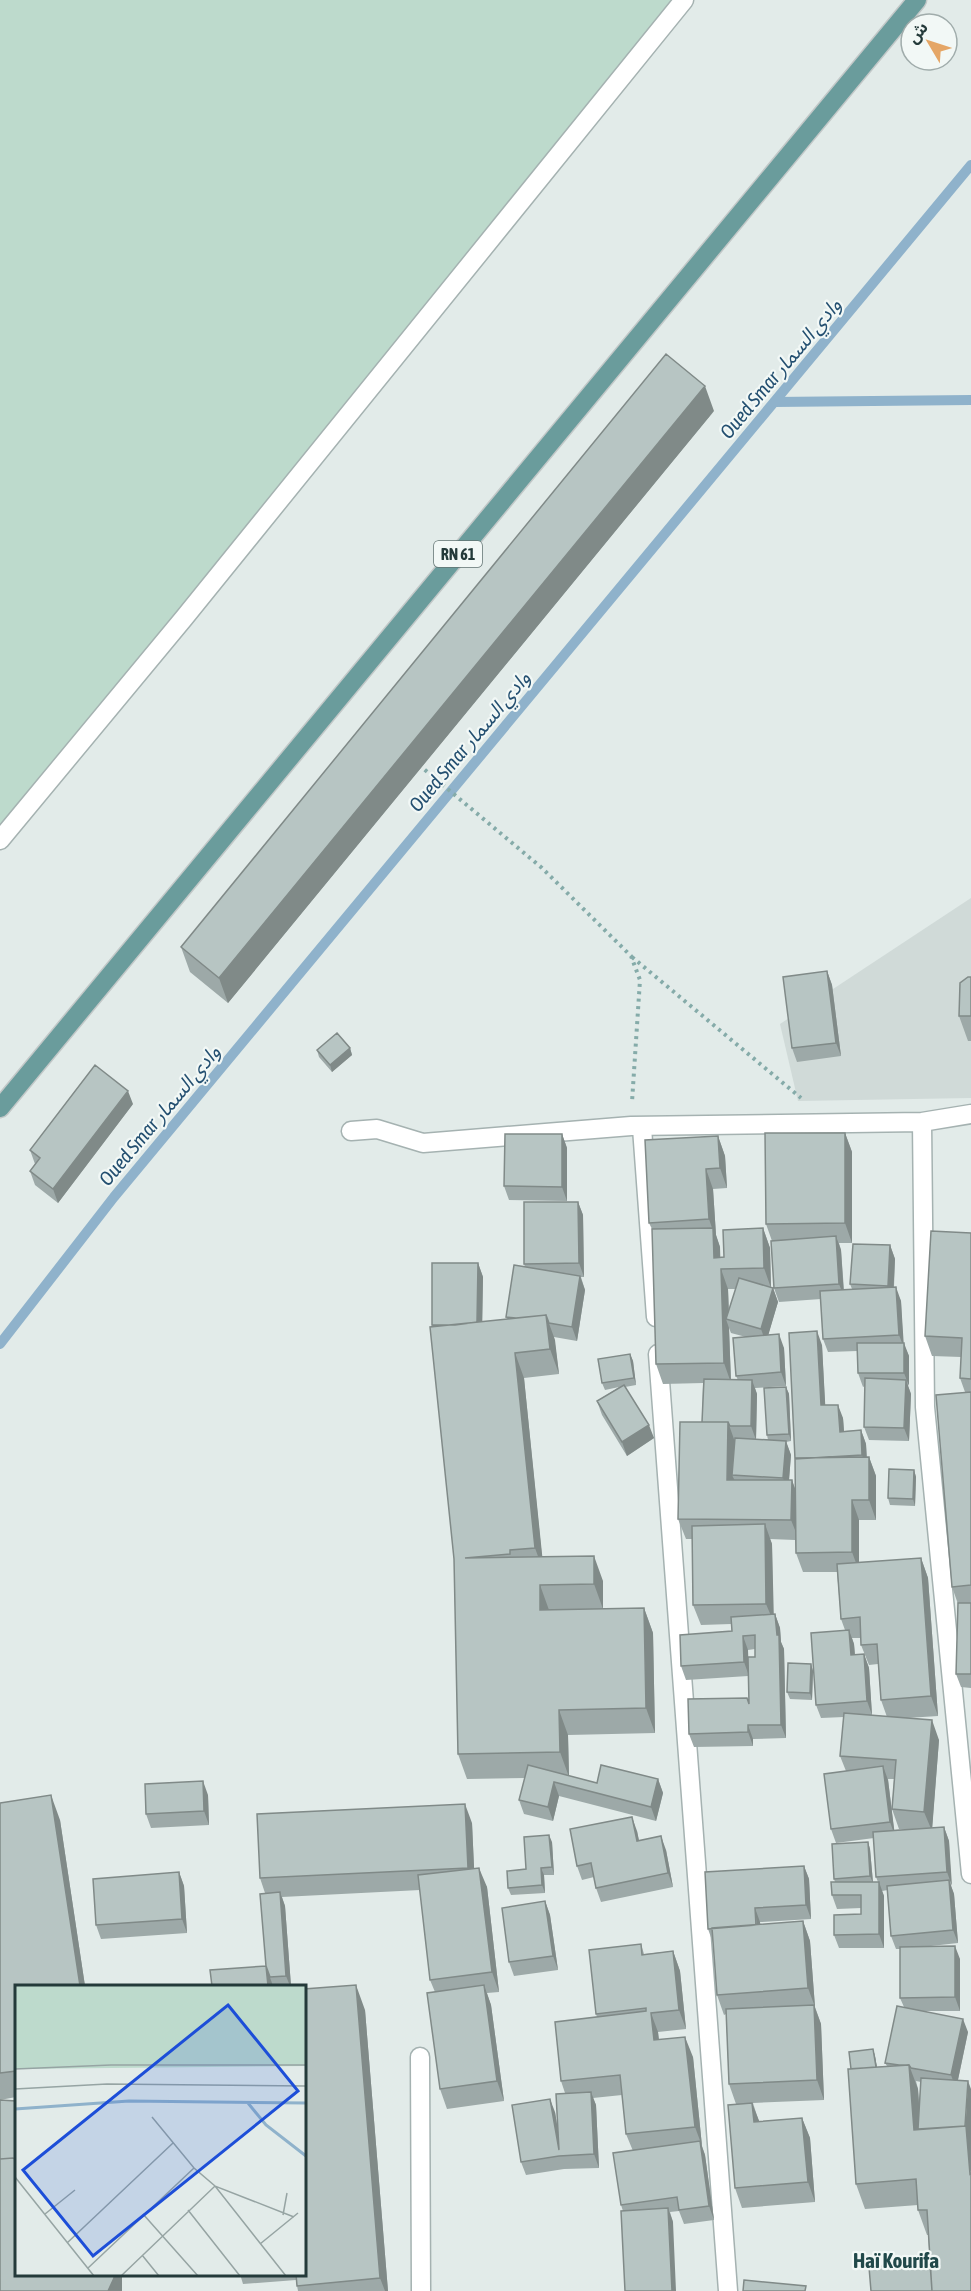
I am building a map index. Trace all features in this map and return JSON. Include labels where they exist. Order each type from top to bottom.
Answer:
[{"type":"main road","name":"RN 61","points":[[0,1108],[917,0]]},
{"type":"street","points":[[0,840],[184,618],[684,0]]},
{"type":"street","points":[[351,1131],[377,1129],[423,1143],[636,1127],[922,1122],[971,1114]]},
{"type":"street","points":[[922,1122],[925,1407],[963,1725],[971,1874]]},
{"type":"street","points":[[636,1127],[657,1335],[728,2291]]},
{"type":"street","points":[[420,2056],[420,2291]]},
{"type":"path","points":[[412,759],[542,868],[631,956],[831,1122]]},
{"type":"path","points":[[631,956],[640,980],[636,1127]]},
{"type":"shaded area","points":[[971,898],[971,1098],[798,1101],[780,1024]]},
{"type":"green space","points":[[0,0],[686,0],[0,841]]},
{"type":"building","points":[[666,354],[705,386],[219,978],[181,947]]},
{"type":"building","points":[[827,971],[836,1043],[792,1048],[783,977]]},
{"type":"building","points":[[971,977],[971,1016],[959,1016],[960,983]]},
{"type":"building","points":[[337,1033],[350,1048],[330,1065],[317,1050]]},
{"type":"building","points":[[95,1065],[128,1091],[53,1189],[30,1171],[40,1158],[30,1150]]},
{"type":"building","points":[[765,1133],[845,1133],[845,1223],[766,1224]]},
{"type":"building","points":[[505,1134],[562,1134],[562,1187],[504,1186]]},
{"type":"building","points":[[718,1136],[720,1168],[706,1169],[709,1219],[649,1223],[645,1140]]},
{"type":"building","points":[[524,1202],[578,1202],[579,1263],[524,1264]]},
{"type":"building","points":[[713,1228],[714,1258],[724,1257],[723,1230],[763,1228],[764,1268],[721,1269],[724,1363],[656,1364],[652,1229]]},
{"type":"building","points":[[931,1231],[971,1233],[971,1379],[960,1378],[962,1338],[925,1336]]},
{"type":"building","points":[[836,1236],[839,1284],[774,1288],[771,1241]]},
{"type":"building","points":[[853,1244],[890,1245],[888,1286],[850,1284]]},
{"type":"building","points":[[432,1263],[478,1263],[477,1322],[432,1325]]},
{"type":"building","points":[[514,1265],[580,1276],[572,1327],[549,1323],[546,1315],[506,1317]]},
{"type":"building","points":[[739,1278],[773,1288],[761,1329],[726,1319]]},
{"type":"building","points":[[896,1287],[899,1335],[823,1339],[820,1291]]},
{"type":"building","points":[[546,1315],[550,1349],[515,1353],[535,1548],[510,1550],[510,1554],[465,1558],[594,1556],[594,1584],[540,1585],[540,1610],[644,1608],[646,1708],[559,1710],[560,1752],[458,1754],[454,1559],[430,1327]]},
{"type":"building","points":[[817,1331],[821,1405],[838,1405],[840,1432],[861,1430],[862,1455],[795,1459],[789,1333]]},
{"type":"building","points":[[779,1334],[781,1372],[736,1376],[733,1338]]},
{"type":"building","points":[[857,1343],[904,1343],[904,1373],[858,1373]]},
{"type":"building","points":[[630,1354],[634,1378],[602,1383],[598,1359]]},
{"type":"building","points":[[865,1378],[906,1380],[904,1428],[864,1427]]},
{"type":"building","points":[[704,1379],[752,1380],[751,1426],[730,1426],[728,1422],[702,1422]]},
{"type":"building","points":[[624,1385],[649,1425],[622,1442],[597,1401]]},
{"type":"building","points":[[786,1387],[789,1434],[767,1435],[764,1388]]},
{"type":"building","points":[[971,1392],[971,1585],[952,1587],[936,1395]]},
{"type":"building","points":[[680,1422],[728,1422],[727,1480],[792,1480],[791,1520],[678,1519]]},
{"type":"building","points":[[735,1438],[786,1441],[783,1478],[732,1475]]},
{"type":"building","points":[[869,1457],[869,1500],[852,1500],[852,1552],[796,1553],[795,1458]]},
{"type":"building","points":[[889,1469],[914,1470],[913,1499],[888,1498]]},
{"type":"building","points":[[765,1524],[766,1604],[693,1605],[692,1526]]},
{"type":"building","points":[[921,1558],[931,1696],[881,1700],[877,1644],[861,1645],[860,1617],[841,1619],[837,1564]]},
{"type":"building","points":[[958,1603],[971,1603],[971,1674],[956,1674]]},
{"type":"building","points":[[775,1614],[777,1635],[779,1635],[781,1725],[748,1725],[748,1732],[689,1734],[688,1699],[747,1698],[749,1704],[748,1657],[755,1657],[755,1635],[743,1636],[744,1662],[681,1666],[680,1635],[732,1631],[731,1617]]},
{"type":"building","points":[[849,1630],[851,1655],[864,1654],[867,1701],[816,1705],[811,1633]]},
{"type":"building","points":[[788,1663],[811,1664],[810,1693],[787,1692]]},
{"type":"building","points":[[844,1713],[932,1720],[924,1812],[892,1809],[896,1760],[840,1756]]},
{"type":"building","points":[[528,1765],[597,1783],[601,1765],[658,1779],[651,1807],[554,1782],[548,1807],[519,1800]]},
{"type":"building","points":[[883,1766],[890,1822],[831,1829],[824,1774]]},
{"type":"building","points":[[203,1781],[204,1811],[146,1814],[145,1784]]},
{"type":"building","points":[[51,1795],[80,1985],[15,1985],[15,2071],[0,2073],[0,1803]]},
{"type":"building","points":[[465,1804],[468,1868],[260,1878],[257,1814]]},
{"type":"building","points":[[632,1817],[637,1841],[661,1836],[668,1873],[596,1888],[591,1863],[577,1866],[570,1829]]},
{"type":"building","points":[[944,1827],[947,1872],[876,1877],[873,1832]]},
{"type":"building","points":[[549,1835],[552,1867],[541,1868],[542,1885],[508,1888],[507,1871],[526,1869],[524,1837]]},
{"type":"building","points":[[868,1842],[870,1876],[834,1879],[832,1844]]},
{"type":"building","points":[[804,1866],[806,1905],[755,1908],[756,1925],[708,1929],[705,1872]]},
{"type":"building","points":[[479,1868],[492,1972],[430,1980],[418,1875]]},
{"type":"building","points":[[179,1872],[182,1919],[96,1925],[93,1879]]},
{"type":"building","points":[[949,1880],[953,1930],[891,1936],[887,1886]]},
{"type":"building","points":[[831,1882],[879,1882],[879,1934],[834,1935],[834,1915],[861,1914],[861,1895],[832,1895]]},
{"type":"building","points":[[280,1892],[286,1976],[270,1977],[266,1966],[260,1894]]},
{"type":"building","points":[[545,1901],[553,1956],[509,1962],[502,1908]]},
{"type":"building","points":[[803,1921],[808,1988],[717,1995],[712,1928]]},
{"type":"building","points":[[641,1944],[642,1955],[673,1951],[679,2010],[651,2013],[654,2040],[685,2037],[695,2127],[626,2134],[620,2075],[561,2081],[555,2022],[646,2011],[646,2008],[596,2014],[589,1950]]},
{"type":"building","points":[[955,1946],[955,1997],[900,1998],[900,1947]]},
{"type":"building","points":[[266,1966],[268,1985],[212,1985],[210,1970]]},
{"type":"building","points":[[356,1985],[380,2278],[297,2286],[296,2276],[306,2276],[306,1989]]},
{"type":"building","points":[[484,1985],[497,2081],[440,2089],[427,1993]]},
{"type":"building","points":[[814,2005],[817,2080],[729,2084],[726,2009]]},
{"type":"building","points":[[897,2006],[963,2019],[951,2075],[911,2068],[909,2065],[885,2063]]},
{"type":"building","points":[[873,2049],[876,2067],[851,2069],[849,2052]]},
{"type":"building","points":[[909,2065],[914,2130],[966,2126],[971,2173],[971,2291],[932,2291],[927,2210],[918,2210],[916,2179],[856,2184],[848,2069]]},
{"type":"building","points":[[921,2078],[968,2081],[965,2126],[918,2129]]},
{"type":"building","points":[[591,2092],[594,2154],[559,2156],[521,2162],[512,2105],[550,2099],[559,2150],[556,2094]]},
{"type":"building","points":[[0,2100],[15,2101],[15,2159],[0,2159]]},
{"type":"building","points":[[752,2103],[754,2122],[802,2118],[808,2182],[735,2188],[728,2105]]},
{"type":"building","points":[[700,2141],[709,2206],[679,2210],[677,2197],[621,2205],[613,2153]]},
{"type":"building","points":[[0,2159],[15,2159],[15,2276],[114,2276],[108,2291],[0,2291]]},
{"type":"building","points":[[668,2208],[672,2291],[625,2291],[621,2211]]},
{"type":"building","points":[[930,2263],[932,2291],[871,2291],[869,2267]]},
{"type":"building","points":[[744,2280],[806,2286],[805,2291],[743,2291]]},
{"type":"waterway","name":"Oued Smar وادي السمار","points":[[0,1344],[114,1197],[971,165]]},
{"type":"waterway","points":[[774,402],[971,400]]},
{"type":"district","name":"Haï Kourifa","points":[[896,2260]]}]
